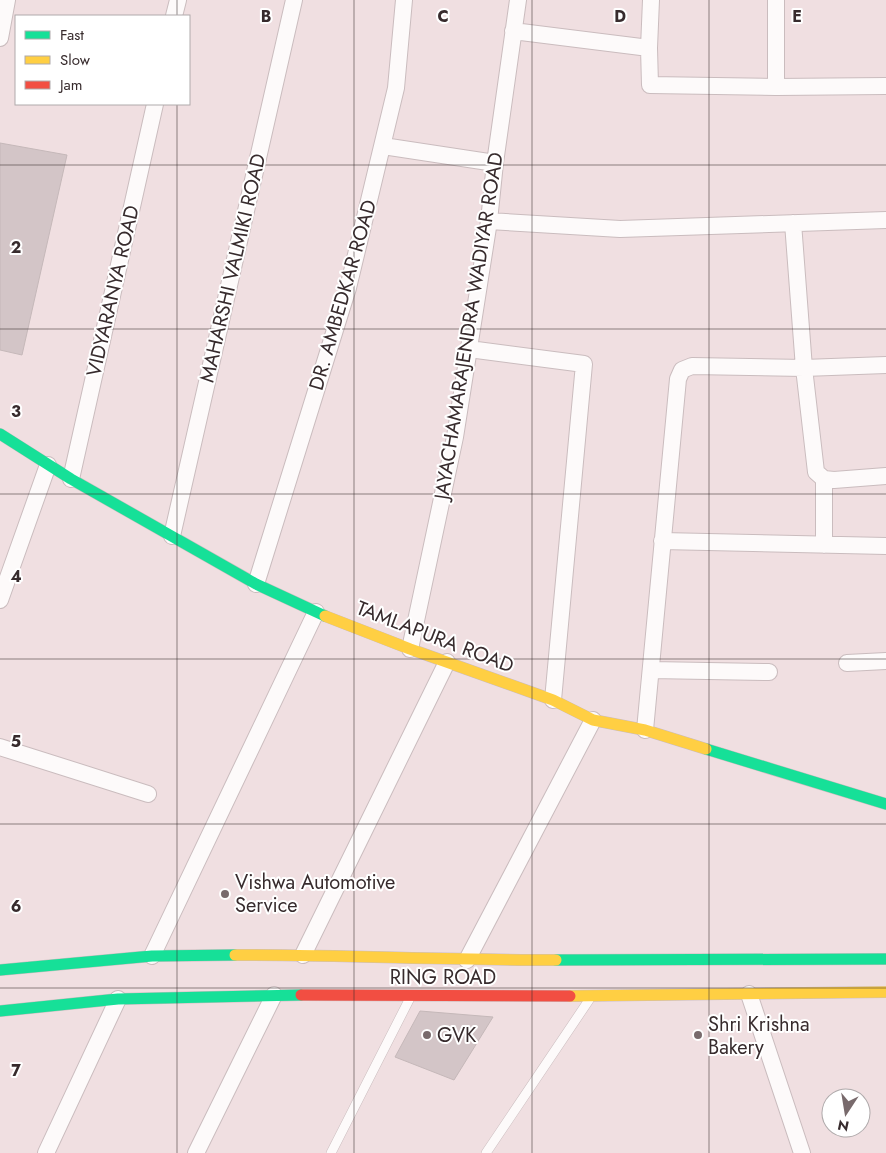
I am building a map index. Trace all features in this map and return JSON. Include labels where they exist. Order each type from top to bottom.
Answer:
[{"type":"main road","name":"TAMLAPURA ROAD","points":[[0,434],[48,465],[256,584],[316,612],[410,650],[553,700],[592,720],[646,730],[886,804]]},
{"type":"main road","name":"RING ROAD","points":[[0,970],[153,960],[303,955],[557,965],[886,959]]},
{"type":"main road","name":"RING ROAD","points":[[0,1011],[118,999],[156,993],[411,996],[557,992],[591,996],[886,992]]},
{"type":"street","points":[[0,38],[7,0]]},
{"type":"street","points":[[174,15],[178,0]]},
{"type":"street","name":"MAHARSHI VALMIKI ROAD","points":[[172,536],[294,0]]},
{"type":"street","name":"DR. AMBEDKAR ROAD","points":[[256,584],[348,288],[396,88],[404,0]]},
{"type":"street","name":"JAYACHAMARAJENDRA WADIYAR ROAD","points":[[410,650],[455,437],[488,222],[494,163],[518,0]]},
{"type":"street","points":[[651,0],[650,85],[776,88],[886,86]]},
{"type":"street","points":[[776,0],[776,88]]},
{"type":"street","points":[[513,30],[649,48]]},
{"type":"street","name":"VIDYARANYA ROAD","points":[[72,479],[155,105]]},
{"type":"street","points":[[383,146],[494,163]]},
{"type":"street","points":[[488,222],[620,229],[886,220]]},
{"type":"street","points":[[793,224],[804,368],[816,472],[824,479],[886,476]]},
{"type":"street","points":[[469,349],[584,364],[553,700]]},
{"type":"street","points":[[646,730],[678,379],[682,370],[692,366],[804,368],[886,365]]},
{"type":"street","points":[[2,589],[48,465]]},
{"type":"street","points":[[824,479],[824,545]]},
{"type":"street","points":[[662,541],[886,546]]},
{"type":"street","points":[[153,960],[316,612]]},
{"type":"street","points":[[846,663],[886,661]]},
{"type":"street","points":[[303,955],[446,662]]},
{"type":"street","points":[[651,670],[770,672]]},
{"type":"street","points":[[467,960],[592,720]]},
{"type":"street","points":[[0,747],[148,794]]},
{"type":"street","points":[[749,994],[802,1153]]},
{"type":"street","points":[[196,1153],[274,995]]},
{"type":"street","points":[[46,1153],[118,999]]},
{"type":"lane","points":[[331,1153],[411,996]]},
{"type":"lane","points":[[486,1153],[591,996]]},
{"type":"building","points":[[0,143],[67,155],[22,355],[0,350]]},
{"type":"building","points":[[420,1011],[493,1017],[454,1080],[395,1057]]},
{"type":"traffic: fast","points":[[0,434],[71,479],[256,584],[325,616]]},
{"type":"traffic: fast","points":[[706,749],[886,804]]},
{"type":"traffic: fast","points":[[0,970],[152,956],[235,955]]},
{"type":"traffic: fast","points":[[556,960],[886,959]]},
{"type":"traffic: fast","points":[[0,1011],[118,999],[301,995]]},
{"type":"traffic: slow","points":[[325,616],[410,649],[553,700],[593,720],[645,730],[706,749]]},
{"type":"traffic: slow","points":[[235,955],[556,960]]},
{"type":"traffic: slow","points":[[570,996],[886,992]]},
{"type":"traffic: jam","points":[[301,995],[570,996]]},
{"type":"place","name":"Vishwa Automotive Service","points":[[225,894]]},
{"type":"place","name":"GVK","points":[[427,1035]]},
{"type":"place","name":"Shri Krishna Bakery","points":[[698,1035]]}]
